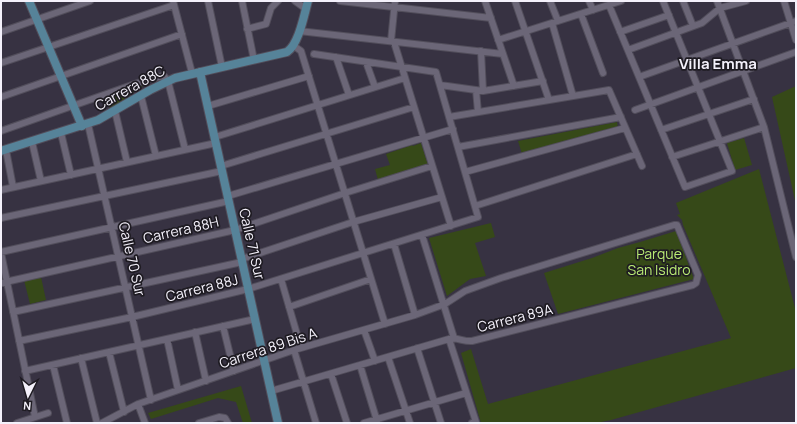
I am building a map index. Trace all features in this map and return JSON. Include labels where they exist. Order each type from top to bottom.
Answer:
[{"type":"street","name":"Calle 70 Sur","points":[[29,1],[73,106],[85,125],[98,169],[151,400]]},
{"type":"street","points":[[1,32],[90,1]]},
{"type":"street","points":[[208,1],[222,67]]},
{"type":"street","points":[[242,1],[254,60]]},
{"type":"street","points":[[247,29],[266,24],[271,8],[278,1]]},
{"type":"street","points":[[295,1],[307,5],[294,46],[301,51],[385,324]]},
{"type":"street","points":[[340,1],[395,4],[491,18]]},
{"type":"street","points":[[485,1],[514,86]]},
{"type":"street","points":[[514,1],[549,100]]},
{"type":"street","points":[[550,1],[573,96]]},
{"type":"street","points":[[589,1],[593,10]]},
{"type":"street","points":[[498,40],[621,1]]},
{"type":"street","points":[[609,5],[685,188],[732,171],[663,1]]},
{"type":"street","points":[[683,1],[693,26]]},
{"type":"street","points":[[717,1],[764,127],[796,256]]},
{"type":"street","points":[[628,50],[702,23],[720,8],[746,1]]},
{"type":"street","points":[[784,1],[793,22],[796,40]]},
{"type":"street","points":[[1,63],[173,3]]},
{"type":"street","name":"Calle 71 Sur","points":[[173,3],[182,34],[208,106],[278,423]]},
{"type":"street","points":[[395,4],[393,41],[406,78],[451,226]]},
{"type":"street","points":[[581,14],[603,73]]},
{"type":"street","points":[[620,32],[669,15]]},
{"type":"street","points":[[639,77],[793,22]]},
{"type":"street","points":[[299,31],[503,54]]},
{"type":"street","points":[[1,97],[182,34]]},
{"type":"street","name":"Carrera 88C","points":[[3,151],[98,120],[168,81],[196,72],[282,54],[294,46]]},
{"type":"street","points":[[478,112],[481,51]]},
{"type":"street","points":[[635,110],[796,52]]},
{"type":"street","points":[[314,54],[436,72],[475,206],[637,154]]},
{"type":"street","points":[[336,57],[349,95]]},
{"type":"street","points":[[366,62],[375,87]]},
{"type":"street","points":[[1,131],[152,78],[164,76],[168,81],[185,150]]},
{"type":"street","points":[[208,106],[308,76]]},
{"type":"street","points":[[1,190],[185,150],[318,105],[406,78]]},
{"type":"street","points":[[440,86],[479,91],[543,81]]},
{"type":"street","points":[[449,117],[609,90],[642,166]]},
{"type":"street","points":[[141,96],[156,156]]},
{"type":"street","points":[[661,130],[754,99]]},
{"type":"street","points":[[1,218],[104,196],[222,168],[414,107]]},
{"type":"street","points":[[115,111],[127,162]]},
{"type":"street","points":[[458,147],[621,117]]},
{"type":"street","points":[[672,157],[764,127]]},
{"type":"street","points":[[465,172],[625,128]]},
{"type":"street","points":[[35,417],[13,312],[4,282],[1,253],[228,198],[335,163],[452,129]]},
{"type":"street","points":[[61,133],[71,175]]},
{"type":"street","points":[[32,142],[41,181]]},
{"type":"street","points":[[3,151],[13,188]]},
{"type":"street","name":"Carrera 88H","points":[[4,282],[235,230],[344,193],[432,166]]},
{"type":"street","points":[[13,312],[242,260],[353,222],[442,197]]},
{"type":"street","name":"Carrera 88J","points":[[19,341],[132,317],[248,289],[478,218],[475,206]]},
{"type":"street","name":"Carrera 89 Bis A","points":[[102,423],[113,420],[138,404],[178,390],[294,350],[415,315],[445,304],[465,291],[502,278],[674,225],[678,225],[698,276],[696,283]]},
{"type":"street","points":[[422,235],[445,304],[452,338],[474,422]]},
{"type":"street","points":[[394,244],[415,315]]},
{"type":"street","points":[[281,279],[301,348]]},
{"type":"street","points":[[289,307],[371,279]]},
{"type":"street","name":"Carrera 89A","points":[[271,392],[452,338],[468,342],[696,283]]},
{"type":"street","points":[[25,371],[255,319]]},
{"type":"street","points":[[223,326],[234,371]]},
{"type":"street","points":[[364,330],[375,361]]},
{"type":"street","points":[[195,332],[206,381]]},
{"type":"street","points":[[167,339],[178,390]]},
{"type":"street","points":[[417,348],[441,423]]},
{"type":"street","points":[[294,350],[316,423]]},
{"type":"street","points":[[109,352],[124,412]]},
{"type":"street","points":[[388,357],[410,423]]},
{"type":"street","points":[[81,358],[97,423]]},
{"type":"street","points":[[52,365],[67,423]]},
{"type":"street","points":[[360,365],[377,421]]},
{"type":"street","points":[[331,374],[347,423]]},
{"type":"street","points":[[364,423],[377,421],[466,393]]},
{"type":"street","points":[[138,404],[145,423]]},
{"type":"street","points":[[17,423],[48,413]]},
{"type":"street","points":[[199,423],[219,417],[227,421]]},
{"type":"green space","points":[[150,81],[110,109],[105,97]]},
{"type":"green space","points":[[796,86],[796,205],[772,97]]},
{"type":"green space","points":[[617,122],[618,128],[522,154],[518,141]]},
{"type":"green space","points":[[744,138],[752,165],[735,170],[727,143]]},
{"type":"green space","points":[[421,143],[428,165],[378,180],[375,169],[390,165],[386,154]]},
{"type":"green space","points":[[759,169],[796,312],[796,368],[596,423],[481,423],[461,353],[471,349],[488,404],[731,338],[682,220],[677,215],[680,214],[676,203]]},
{"type":"green space","points":[[491,223],[495,237],[475,243],[486,276],[470,279],[447,296],[429,238]]},
{"type":"green space","name":"Parque San Isidro","points":[[676,231],[694,279],[558,314],[544,273],[618,248]]},
{"type":"green space","points":[[41,277],[46,300],[30,304],[24,280]]},
{"type":"green space","points":[[241,386],[252,423],[243,423],[236,402],[218,398],[151,419],[148,413]]},
{"type":"district","name":"Villa Emma","points":[[718,64]]}]
